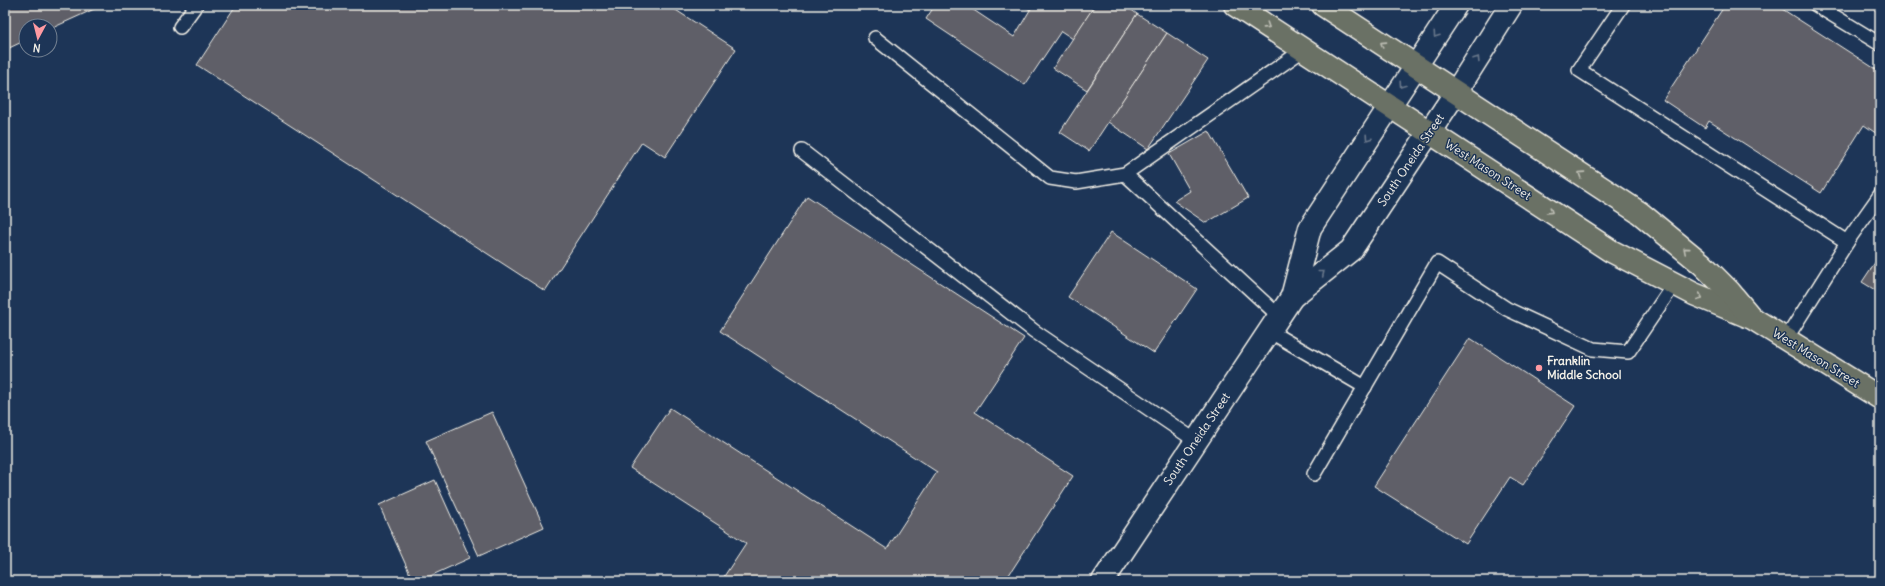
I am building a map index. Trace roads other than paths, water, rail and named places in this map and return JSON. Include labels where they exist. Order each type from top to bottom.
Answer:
[{"type":"main road","name":"West Mason Street","points":[[1234,5],[1611,251],[1674,284],[1752,318],[1880,398]]},
{"type":"main road","name":"West Mason Street","points":[[1323,5],[1640,213],[1702,264],[1729,291],[1752,318]]},
{"type":"street","name":"South Oneida Street","points":[[1292,297],[1310,228],[1415,65],[1456,5]]},
{"type":"street","name":"South Oneida Street","points":[[1103,581],[1292,297],[1351,250],[1430,132],[1511,5]]},
{"type":"lane","points":[[180,27],[196,5]]},
{"type":"lane","points":[[1623,5],[1579,70],[1847,242]]},
{"type":"lane","points":[[1816,5],[1880,44]]},
{"type":"lane","points":[[874,38],[1050,178],[1076,182],[1125,174],[1303,50]]},
{"type":"lane","points":[[802,151],[1034,331],[1196,441]]},
{"type":"lane","points":[[1125,174],[1274,323],[1365,387]]},
{"type":"lane","points":[[1786,339],[1847,242],[1880,195]]},
{"type":"lane","points":[[1314,474],[1437,263],[1507,309],[1593,349],[1628,352],[1674,284]]},
{"type":"place","name":"Franklin Middle School","points":[[1539,368]]}]
